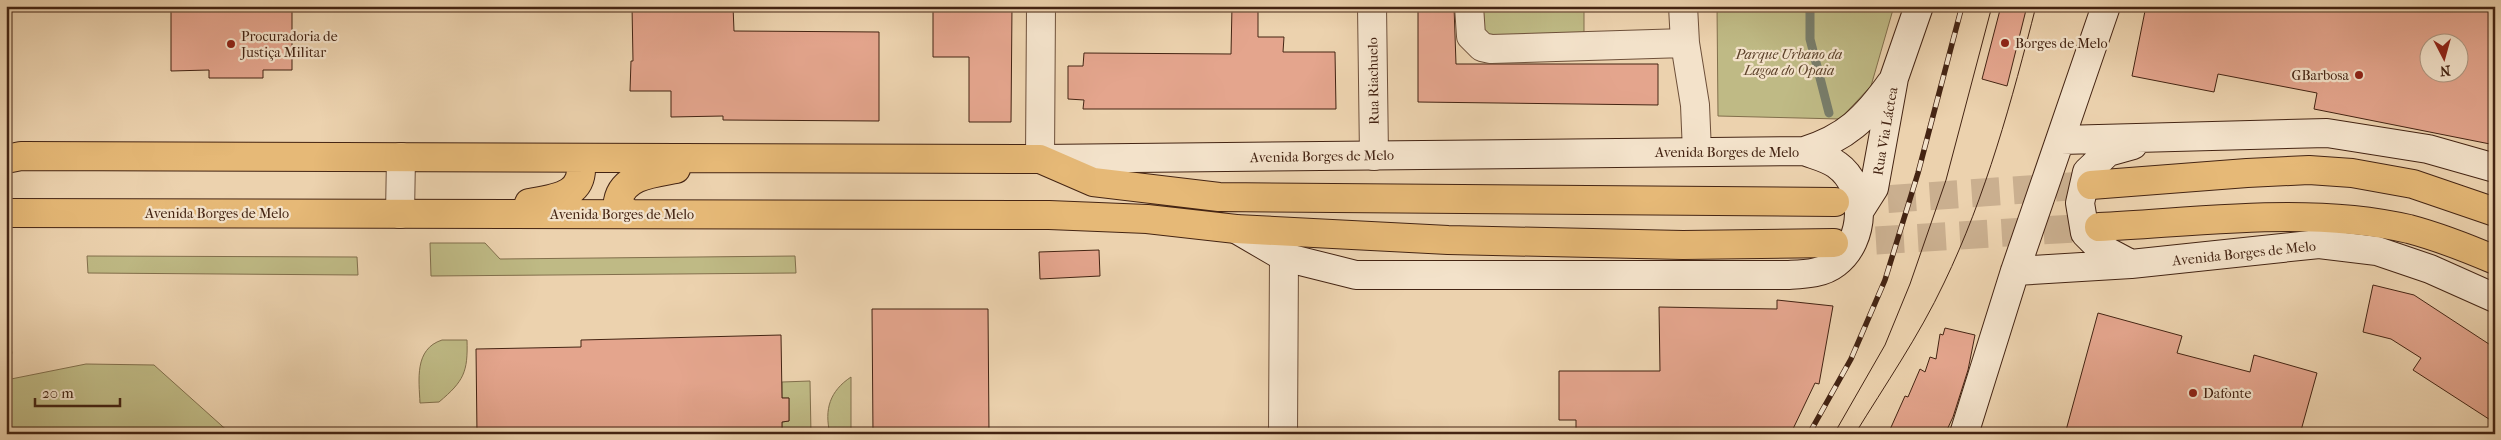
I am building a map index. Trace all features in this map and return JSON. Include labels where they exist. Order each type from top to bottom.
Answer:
[{"type":"main road","name":"Avenida Borges de Melo","points":[[11,155],[1040,159],[1093,182],[1218,197],[1861,196]]},
{"type":"main road","points":[[466,214],[557,199],[577,186],[583,170],[580,158]]},
{"type":"main road","points":[[630,214],[620,207],[618,201],[619,195],[630,182],[644,176],[729,158]]},
{"type":"main road","points":[[2091,185],[2309,170],[2352,173],[2413,184],[2495,212]]},
{"type":"main road","name":"Avenida Borges de Melo","points":[[6,213],[1049,215],[1147,219],[1236,229],[1458,240],[1683,244],[1834,243]]},
{"type":"main road","name":"Avenida Borges de Melo","points":[[2099,227],[2265,218],[2340,219],[2416,231],[2441,238],[2495,260]]},
{"type":"street","points":[[1040,159],[1041,6]]},
{"type":"street","name":"Rua Riachuelo","points":[[1372,6],[1374,156]]},
{"type":"street","points":[[1469,6],[1471,36],[1482,47],[1491,49],[1685,43]]},
{"type":"street","points":[[1683,6],[1685,43],[1695,106],[1697,152]]},
{"type":"street","name":"Rua Via Láctea","points":[[1861,196],[1894,78],[1919,6]]},
{"type":"street","points":[[1964,434],[2015,271],[2106,6]]},
{"type":"street","name":"Rua Via Láctea","points":[[1804,151],[1836,140],[1860,122],[1894,78]]},
{"type":"street","points":[[2060,140],[2158,139],[2326,133],[2428,149],[2495,168]]},
{"type":"street","points":[[2131,264],[2099,247],[2085,232],[2080,203],[2087,172],[2108,152],[2158,139]]},
{"type":"street","name":"Avenida Borges de Melo","points":[[1040,159],[1804,151],[1837,164],[1849,179],[1857,194],[1861,196],[1848,250],[1835,264],[1815,273],[1787,275],[1356,275],[1284,257],[1236,229]]},
{"type":"street","points":[[400,214],[401,157]]},
{"type":"street","name":"Avenida Borges de Melo","points":[[2015,271],[2131,264],[2319,244],[2376,251],[2430,269],[2495,298]]},
{"type":"street","points":[[1283,434],[1284,257]]},
{"type":"green space","points":[[1483,6],[1584,6],[1584,36],[1483,39]]},
{"type":"green space","name":"Parque Urbano da Lagoa do Opaia","points":[[1717,6],[1894,6],[1871,86],[1840,119],[1718,116]]},
{"type":"green space","points":[[430,243],[485,243],[500,259],[795,256],[796,273],[431,276]]},
{"type":"green space","points":[[87,256],[357,257],[358,275],[88,273]]},
{"type":"green space","points":[[6,321],[12,353],[6,366]]},
{"type":"green space","points":[[442,340],[467,340],[467,360],[463,375],[454,388],[439,402],[420,403],[419,375],[422,358],[433,344]]},
{"type":"green space","points":[[86,364],[154,365],[231,434],[6,434],[6,380]]},
{"type":"green space","points":[[851,377],[851,434],[830,434],[828,409],[830,401],[838,388]]},
{"type":"green space","points":[[810,381],[811,434],[782,434],[782,422],[789,421],[789,398],[782,398],[782,382]]},
{"type":"building","name":"Procuradoria de Justiça Militar","points":[[171,6],[292,6],[292,70],[263,70],[263,78],[209,78],[209,70],[171,71]]},
{"type":"building","points":[[632,6],[733,6],[734,31],[879,32],[879,121],[723,120],[723,116],[671,117],[671,91],[630,91],[631,61],[633,61]]},
{"type":"building","points":[[933,6],[1012,6],[1011,122],[969,122],[969,57],[933,57]]},
{"type":"building","points":[[1232,6],[1258,6],[1258,37],[1284,37],[1283,52],[1335,52],[1336,109],[1083,109],[1084,100],[1068,99],[1068,66],[1083,66],[1084,53],[1231,54]]},
{"type":"building","points":[[1418,6],[1454,6],[1456,64],[1658,64],[1658,105],[1418,102]]},
{"type":"building","name":"Borges de Melo","points":[[2001,6],[2027,6],[2007,86],[1982,79]]},
{"type":"building","name":"GBarbosa","points":[[2146,6],[2495,6],[2495,118],[2490,144],[2314,109],[2317,93],[2218,74],[2214,92],[2132,76]]},
{"type":"building","points":[[1099,250],[1100,276],[1040,279],[1039,252]]},
{"type":"building","points":[[2373,285],[2414,295],[2495,348],[2495,423],[2413,370],[2421,358],[2391,339],[2363,332]]},
{"type":"building","points":[[1777,300],[1833,306],[1819,384],[1815,383],[1792,431],[1769,429],[1767,434],[1576,434],[1576,420],[1559,420],[1559,371],[1660,371],[1659,307],[1777,309]]},
{"type":"building","points":[[872,309],[988,309],[989,434],[873,434]]},
{"type":"building","name":"Dafonte","points":[[2098,313],[2182,336],[2177,353],[2250,372],[2254,355],[2317,373],[2300,434],[2065,434]]},
{"type":"building","points":[[1945,328],[1975,335],[1968,370],[1953,417],[1945,434],[1888,434],[1905,396],[1908,397],[1920,369],[1925,372],[1930,357],[1936,359],[1940,334],[1943,335]]},
{"type":"building","points":[[781,335],[782,398],[789,398],[789,421],[782,422],[782,434],[477,434],[476,349],[581,347],[581,340]]},
{"type":"waterway","points":[[1810,6],[1810,39],[1829,113]]},
{"type":"tunnel","points":[[1846,202],[2091,185]]},
{"type":"tunnel","points":[[1834,243],[2099,227]]},
{"type":"tram line","points":[[1834,434],[1885,345],[1910,284],[1946,180],[1992,6]]},
{"type":"tram line","points":[[1855,434],[1924,322],[1959,250],[1997,147],[2036,6]]},
{"type":"railway","points":[[1809,434],[1851,359],[1885,280],[1918,173],[1962,6]]},
{"type":"place","name":"Borges de Melo","points":[[2005,43]]},
{"type":"place","name":"Procuradoria de Justiça Militar","points":[[231,44]]},
{"type":"place","name":"GBarbosa","points":[[2359,75]]},
{"type":"place","name":"Dafonte","points":[[2193,393]]}]
